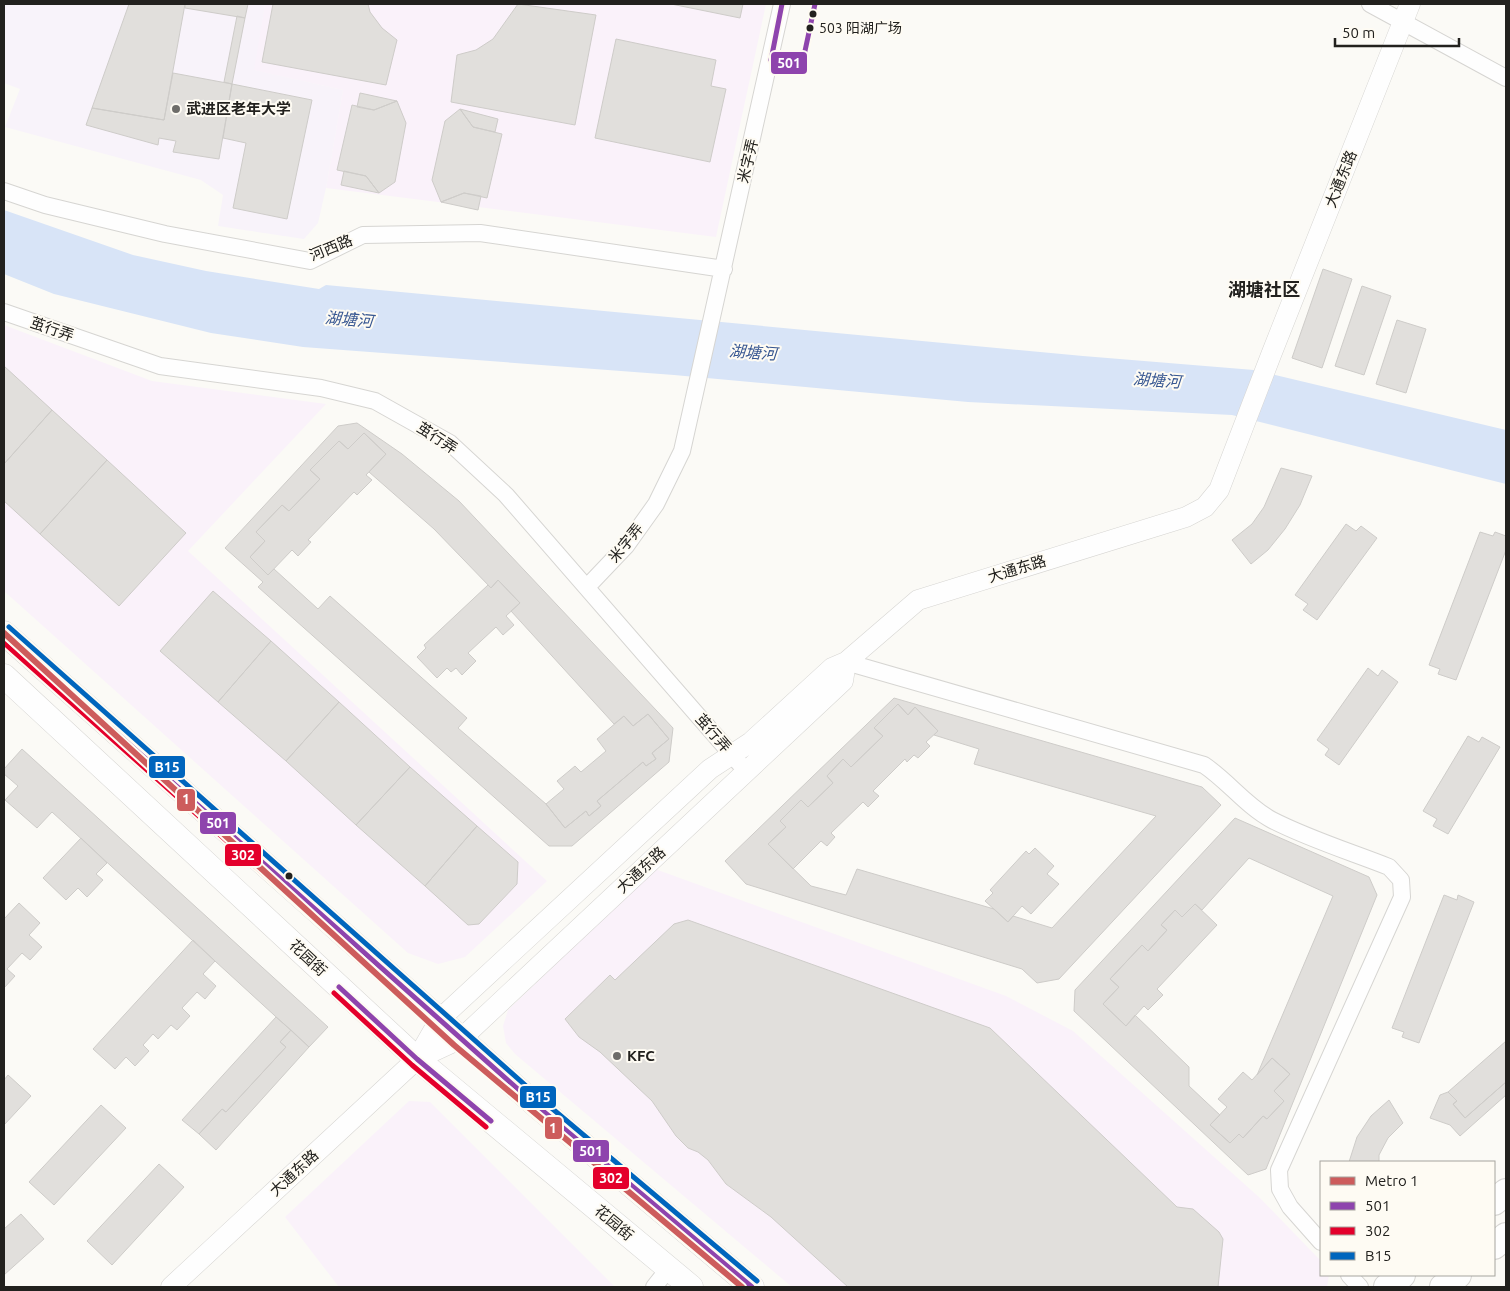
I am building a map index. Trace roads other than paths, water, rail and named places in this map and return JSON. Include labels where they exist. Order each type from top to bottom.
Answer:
[{"type":"main road","points":[[4,633],[537,1106],[752,1287]]},
{"type":"main road","name":"花园街","points":[[4,676],[417,1059],[691,1287]]},
{"type":"main road","points":[[1495,1201],[1506,1192]]},
{"type":"main road","points":[[1495,1245],[1506,1236]]},
{"type":"main road","points":[[1387,1287],[1401,1276]]},
{"type":"main road","points":[[1443,1287],[1457,1276]]},
{"type":"street","name":"米字弄","points":[[587,586],[626,546],[656,504],[682,451],[782,4]]},
{"type":"street","points":[[1370,4],[1408,13],[1506,78]]},
{"type":"street","name":"大通东路","points":[[171,1287],[417,1059],[440,1019],[710,769],[752,742],[832,668],[846,662],[918,600],[1186,517],[1205,507],[1220,490],[1271,355],[1408,13]]},
{"type":"street","name":"河西路","points":[[4,191],[46,205],[164,234],[310,261],[363,235],[480,233],[724,270]]},
{"type":"street","name":"茧行弄","points":[[4,312],[160,366],[321,388],[375,401],[450,443],[506,495],[747,771]]},
{"type":"street","points":[[846,662],[1204,765],[1221,776],[1249,804],[1271,819],[1389,867],[1401,880],[1402,897],[1279,1170],[1280,1189],[1290,1206],[1320,1241]]},
{"type":"street","name":"大通东路","points":[[417,1059],[462,1038],[843,681],[846,662]]},
{"type":"street","points":[[654,1287],[668,1268]]},
{"type":"street","points":[[1351,1276],[1360,1287]]},
{"type":"water","name":"湖塘河","points":[[4,210],[133,255],[206,271],[319,289],[326,285],[1083,356],[1254,370],[1506,430],[1506,484],[1232,415],[968,402],[674,375],[303,347],[211,333],[54,294],[4,274]]},
{"type":"metro line","name":"1","points":[[4,633],[454,1045],[742,1287]]},
{"type":"place","name":"503 阳湖广场","points":[[810,28]]},
{"type":"place","name":"武进区老年大学","points":[[176,109]]},
{"type":"place","name":"KFC","points":[[617,1056]]},
{"type":"district","name":"湖塘社区","points":[[1264,290]]}]
